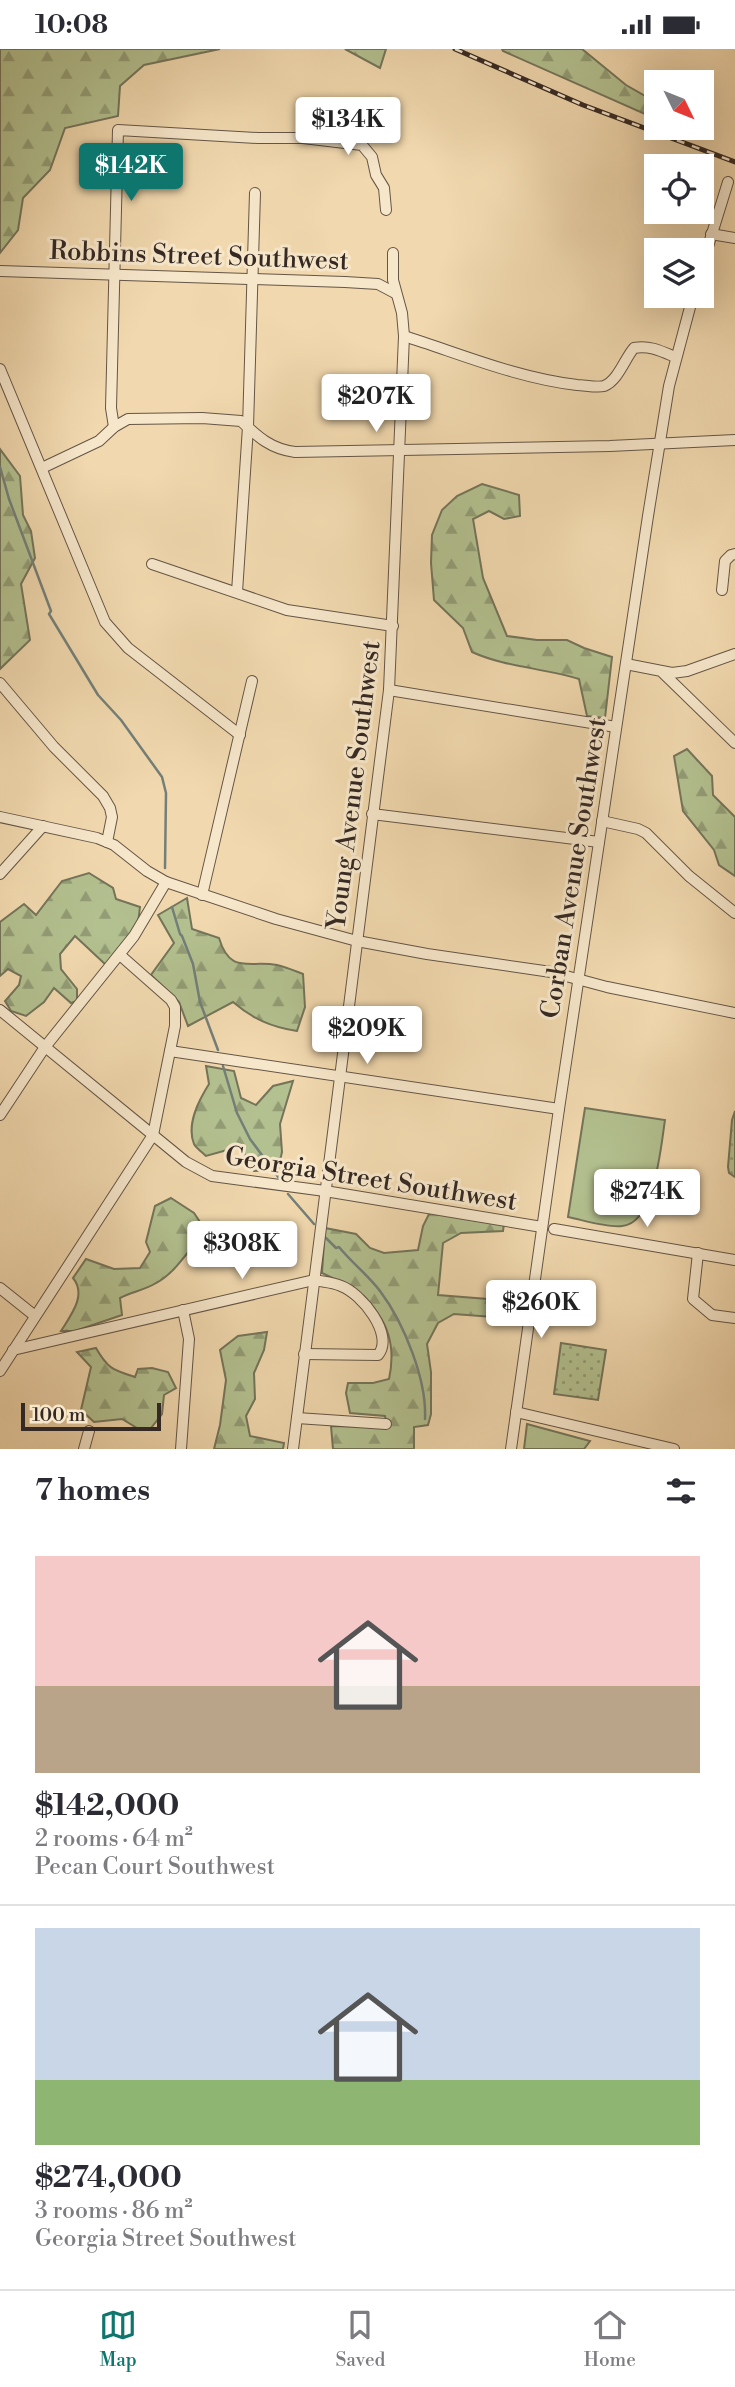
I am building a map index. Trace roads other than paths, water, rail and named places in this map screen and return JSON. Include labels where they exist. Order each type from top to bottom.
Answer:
[{"type":"street","points":[[303,119],[303,138]]},
{"type":"street","points":[[114,427],[111,408],[118,131],[303,138],[362,145],[372,157],[376,175],[384,188],[386,210]]},
{"type":"street","points":[[710,238],[728,182]]},
{"type":"street","points":[[237,592],[248,427],[255,193]]},
{"type":"street","points":[[711,234],[735,239]]},
{"type":"street","name":"Young Avenue Southwest","points":[[293,1449],[311,1281],[325,1191],[389,690],[404,335],[402,313],[393,280],[393,253]]},
{"type":"street","name":"Robbins Street Southwest","points":[[0,271],[378,284],[396,293]]},
{"type":"street","name":"Corban Avenue Southwest","points":[[511,1449],[598,842],[660,443],[675,357],[689,308]]},
{"type":"street","points":[[404,335],[517,373],[587,386],[604,386],[634,348],[653,348],[675,357]]},
{"type":"street","points":[[0,369],[109,629],[128,648],[240,735]]},
{"type":"street","points":[[42,468],[99,441],[128,419],[202,418],[241,421],[254,434],[281,450],[295,452],[735,439]]},
{"type":"street","points":[[722,590],[725,561],[735,554]]},
{"type":"street","points":[[152,564],[304,613],[393,626]]},
{"type":"street","points":[[626,664],[672,673],[687,671],[735,654]]},
{"type":"street","points":[[661,671],[735,743]]},
{"type":"street","points":[[202,895],[252,681]]},
{"type":"street","points":[[0,683],[54,747],[103,796],[112,817],[107,842]]},
{"type":"street","points":[[389,690],[617,727]]},
{"type":"street","points":[[372,814],[598,842]]},
{"type":"street","points":[[0,817],[107,842],[166,883],[276,919],[357,941],[551,972],[578,980],[735,1011]]},
{"type":"street","points":[[602,821],[646,833],[690,876],[735,913]]},
{"type":"street","points":[[0,874],[43,826]]},
{"type":"street","points":[[0,1115],[45,1047],[120,955],[149,914],[166,883]]},
{"type":"street","points":[[0,1371],[153,1135],[176,1017],[171,1000],[120,955]]},
{"type":"street","name":"Georgia Street Southwest","points":[[0,1010],[186,1162],[212,1176],[325,1191],[542,1227]]},
{"type":"street","points":[[170,1051],[559,1109]]},
{"type":"street","points":[[554,1229],[735,1259]]},
{"type":"street","points":[[698,1253],[693,1299],[712,1315],[735,1318]]},
{"type":"street","points":[[13,1350],[311,1281],[342,1286],[348,1290],[373,1314],[383,1333],[384,1343],[378,1355],[304,1354]]},
{"type":"street","points":[[0,1288],[35,1316]]},
{"type":"street","points":[[181,1449],[189,1339],[183,1310]]},
{"type":"street","points":[[516,1412],[674,1449]]},
{"type":"street","points":[[297,1418],[386,1424]]},
{"type":"street","points":[[84,1449],[89,1431]]},
{"type":"waterway","points":[[0,467],[9,499],[51,611],[49,614],[98,695],[121,720],[162,777],[166,793],[165,868]]},
{"type":"waterway","points":[[172,907],[193,964],[200,1002],[218,1050]]},
{"type":"waterway","points":[[223,1066],[237,1113],[250,1139],[279,1178]]},
{"type":"waterway","points":[[288,1194],[314,1224]]},
{"type":"waterway","points":[[326,1238],[336,1248],[339,1247],[389,1304],[405,1335],[418,1370],[425,1404],[425,1419]]},
{"type":"railway","points":[[455,49],[583,105],[735,162]]}]
